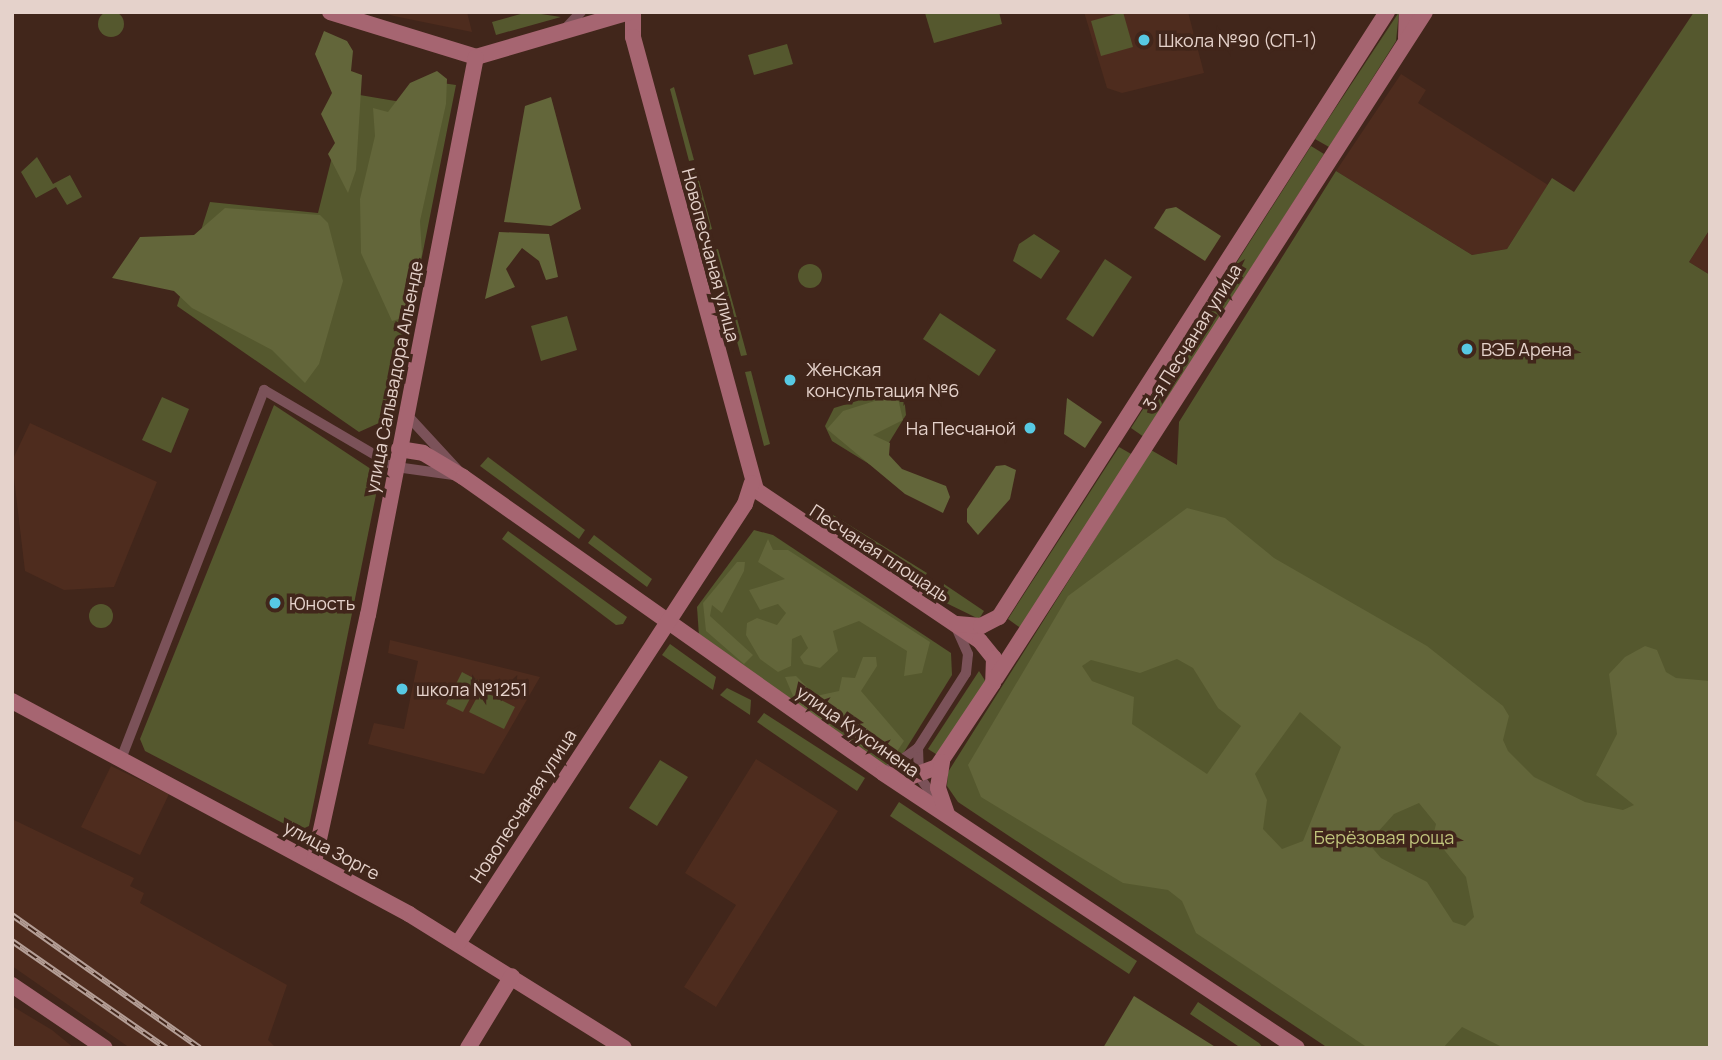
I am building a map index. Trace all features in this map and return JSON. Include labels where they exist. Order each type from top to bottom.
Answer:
[{"type":"street","points":[[330,12],[476,57],[623,13]]},
{"type":"street","points":[[562,30],[581,12]]},
{"type":"street","name":"3-я Песчаная улица","points":[[954,624],[981,626],[999,617],[1387,12]]},
{"type":"street","points":[[1406,41],[1407,12]]},
{"type":"street","name":"3-я Песчаная улица","points":[[993,683],[1425,12]]},
{"type":"street","name":"Новопесчаная улица","points":[[623,13],[633,37],[752,483]]},
{"type":"street","name":"улица Сальвадора Альенде","points":[[314,862],[396,467],[476,57]]},
{"type":"street","points":[[121,759],[264,390],[396,467],[463,477]]},
{"type":"street","points":[[405,410],[416,432],[463,477]]},
{"type":"street","name":"улица Куусинена","points":[[399,449],[423,453],[463,477],[883,773],[1297,1048]]},
{"type":"street","points":[[666,620],[738,515],[752,483]]},
{"type":"street","name":"Песчаная площадь","points":[[752,483],[785,515],[954,624],[993,655],[993,683]]},
{"type":"street","name":"Песчаная площадь","points":[[738,515],[758,508],[785,515]]},
{"type":"street","name":"Новопесчаная улица","points":[[459,942],[666,620]]},
{"type":"street","name":"Песчаная площадь","points":[[883,773],[904,764],[918,748],[966,673],[968,654],[954,624]]},
{"type":"street","points":[[947,814],[938,788],[942,762],[993,683]]},
{"type":"street","name":"улица Зорге","points":[[12,701],[459,942],[624,1048]]},
{"type":"street","points":[[918,748],[919,776],[947,814]]},
{"type":"street","points":[[883,773],[919,776],[942,762]]},
{"type":"street","points":[[468,1048],[512,976]]},
{"type":"street","points":[[12,985],[105,1048]]},
{"type":"shaded area","points":[[381,12],[467,12],[472,32],[394,16]]},
{"type":"shaded area","name":"Школа №90 (СП-1)","points":[[1084,12],[1188,12],[1204,73],[1122,93],[1107,88]]},
{"type":"shaded area","points":[[1401,74],[1426,90],[1418,103],[1548,185],[1507,249],[1472,255],[1336,171]]},
{"type":"shaded area","points":[[1710,229],[1710,275],[1689,262]]},
{"type":"shaded area","points":[[30,423],[157,482],[114,587],[64,590],[25,571],[12,461]]},
{"type":"shaded area","points":[[390,640],[540,677],[484,774],[368,744],[374,723],[404,729],[418,661],[388,653]]},
{"type":"shaded area","points":[[756,759],[838,811],[716,1007],[684,987],[736,905],[685,873]]},
{"type":"shaded area","points":[[111,766],[169,794],[140,855],[81,827]]},
{"type":"shaded area","points":[[12,819],[134,878],[130,886],[144,893],[140,903],[287,985],[268,1040],[276,1048],[130,1048],[12,966]]},
{"type":"shaded area","points":[[12,1006],[52,1030],[74,1048],[12,1048]]},
{"type":"green space","points":[[111,11],[120,15],[124,24],[120,33],[111,37],[102,33],[98,24],[102,15]]},
{"type":"green space","points":[[528,12],[561,17],[496,35],[492,22]]},
{"type":"green space","points":[[999,12],[1002,24],[934,43],[925,13]]},
{"type":"green space","points":[[1123,12],[1133,47],[1101,56],[1091,21]]},
{"type":"green space","points":[[1399,12],[1396,41],[1329,147],[1315,139]]},
{"type":"green space","points":[[1694,12],[1710,12],[1710,229],[1689,262],[1710,275],[1710,1048],[1328,1048],[958,802],[947,786],[948,772],[1151,450],[1177,465],[1179,422],[1336,171],[1472,255],[1507,249],[1552,178],[1574,192]]},
{"type":"green space","points":[[324,31],[347,41],[353,51],[351,71],[362,75],[356,170],[348,193],[328,154],[335,143],[321,114],[332,93],[315,54]]},
{"type":"green space","points":[[787,44],[793,64],[754,75],[748,55]]},
{"type":"green space","points":[[437,71],[447,79],[446,104],[420,221],[422,254],[402,318],[392,321],[361,253],[360,199],[375,136],[373,108],[388,112],[410,83]]},
{"type":"green space","points":[[421,80],[456,85],[390,418],[359,432],[177,306],[210,202],[318,213],[348,93],[407,103]]},
{"type":"green space","points":[[674,87],[694,160],[689,161],[670,89]]},
{"type":"green space","points":[[551,97],[581,209],[551,226],[504,222],[525,106]]},
{"type":"green space","points":[[1311,146],[1324,154],[1144,437],[1131,428]]},
{"type":"green space","points":[[37,157],[53,184],[70,175],[82,197],[67,205],[56,187],[36,198],[21,172]]},
{"type":"green space","points":[[695,166],[712,229],[707,231],[690,167]]},
{"type":"green space","points":[[1176,207],[1221,236],[1205,261],[1154,228],[1166,209]]},
{"type":"green space","points":[[225,208],[320,215],[328,223],[343,281],[319,364],[305,383],[272,350],[192,308],[174,291],[112,278],[140,237],[194,235]]},
{"type":"green space","points":[[499,232],[549,234],[558,277],[546,280],[539,261],[522,248],[506,269],[515,287],[485,299]]},
{"type":"green space","points":[[1034,234],[1060,251],[1041,279],[1013,261],[1019,244]]},
{"type":"green space","points":[[718,249],[747,355],[741,356],[712,250]]},
{"type":"green space","points":[[1105,259],[1132,277],[1093,337],[1066,319]]},
{"type":"green space","points":[[805,264],[815,264],[822,271],[822,281],[815,288],[805,288],[798,281],[798,271]]},
{"type":"green space","points":[[940,313],[996,350],[979,376],[923,339]]},
{"type":"green space","points":[[567,316],[577,350],[541,361],[531,326]]},
{"type":"green space","points":[[751,371],[770,444],[764,446],[745,372]]},
{"type":"green space","points":[[903,387],[906,415],[874,467],[832,441],[825,426],[834,408]]},
{"type":"green space","points":[[897,394],[903,420],[873,435],[890,443],[889,455],[902,469],[946,486],[950,497],[943,513],[905,494],[827,429],[843,411]]},
{"type":"green space","points":[[162,397],[189,409],[171,453],[142,440]]},
{"type":"green space","points":[[1067,398],[1102,422],[1085,448],[1064,434]]},
{"type":"green space","name":"Юность","points":[[274,405],[380,475],[309,826],[298,831],[145,751],[140,739]]},
{"type":"green space","points":[[1119,447],[1133,455],[1022,629],[1008,619]]},
{"type":"green space","points":[[488,457],[585,530],[579,539],[480,466]]},
{"type":"green space","points":[[1005,465],[1016,470],[1010,499],[978,535],[967,522],[967,509],[996,466]]},
{"type":"green space","name":"Берёзовая роща","points":[[1187,508],[1225,518],[1274,558],[1427,646],[1503,706],[1509,716],[1503,740],[1508,751],[1534,777],[1585,802],[1623,810],[1634,805],[1596,775],[1617,734],[1609,674],[1625,657],[1645,646],[1657,650],[1666,672],[1676,678],[1710,681],[1710,1048],[1504,1048],[1462,1027],[1443,1048],[1368,1048],[1196,933],[1182,901],[1168,890],[1123,883],[981,797],[968,765],[1068,596]],"holes":[[[1177,659],[1193,668],[1218,708],[1241,726],[1207,774],[1132,724],[1134,697],[1092,681],[1082,666],[1091,660],[1140,673]],[[1300,712],[1341,747],[1303,841],[1282,849],[1263,829],[1267,800],[1255,774]],[[1419,803],[1436,824],[1433,836],[1466,877],[1474,917],[1465,926],[1453,922],[1427,882],[1381,858],[1368,843],[1394,814]]]},
{"type":"green space","points":[[833,515],[927,573],[919,586],[828,522]]},
{"type":"green space","points":[[754,530],[773,535],[951,653],[952,675],[901,757],[887,767],[699,636],[697,607]]},
{"type":"green space","points":[[508,531],[627,617],[623,624],[616,625],[502,539]]},
{"type":"green space","points":[[594,535],[652,579],[647,587],[588,543]]},
{"type":"green space","points":[[768,539],[773,550],[788,550],[930,642],[922,673],[904,676],[907,651],[859,621],[833,631],[838,651],[820,668],[804,664],[800,657],[808,648],[801,635],[792,639],[791,666],[778,672],[760,659],[746,635],[747,623],[757,618],[777,625],[786,613],[778,604],[760,610],[749,590],[785,579],[758,562]]},
{"type":"green space","points":[[737,562],[745,562],[744,571],[722,613],[712,605],[710,616],[753,655],[744,664],[706,631],[703,603]]},
{"type":"green space","points":[[944,584],[984,611],[979,619],[942,601]]},
{"type":"green space","points":[[101,604],[110,607],[113,616],[110,625],[101,628],[92,625],[89,616],[92,607]]},
{"type":"green space","points":[[670,644],[716,677],[713,690],[662,655]]},
{"type":"green space","points":[[863,657],[876,657],[877,666],[861,691],[904,741],[890,762],[854,742],[844,732],[847,721],[828,726],[796,703],[785,677],[796,676],[816,696],[839,691],[842,677],[855,678]]},
{"type":"green space","points":[[979,671],[986,682],[939,756],[928,749]]},
{"type":"green space","points":[[462,672],[479,681],[463,712],[446,704]]},
{"type":"green space","points":[[727,688],[751,700],[750,715],[720,695]]},
{"type":"green space","points":[[481,690],[515,707],[504,729],[469,712]]},
{"type":"green space","points":[[764,713],[865,778],[857,791],[757,722]]},
{"type":"green space","points":[[660,760],[688,777],[657,826],[629,808]]},
{"type":"green space","points":[[899,802],[1137,961],[1129,974],[890,816]]},
{"type":"green space","points":[[1134,996],[1217,1048],[1103,1048]]},
{"type":"green space","points":[[1198,1002],[1263,1048],[1241,1048],[1190,1014]]},
{"type":"railway","points":[[12,915],[200,1048]]},
{"type":"railway","points":[[12,941],[166,1048]]},
{"type":"place","name":"Школа №90 (СП-1)","points":[[1144,40]]},
{"type":"place","name":"ВЭБ Арена","points":[[1467,349]]},
{"type":"place","name":"Женская консультация №6","points":[[790,380]]},
{"type":"place","name":"На Песчаной","points":[[1030,428]]},
{"type":"place","name":"Юность","points":[[275,603]]},
{"type":"place","name":"школа №1251","points":[[402,689]]}]
